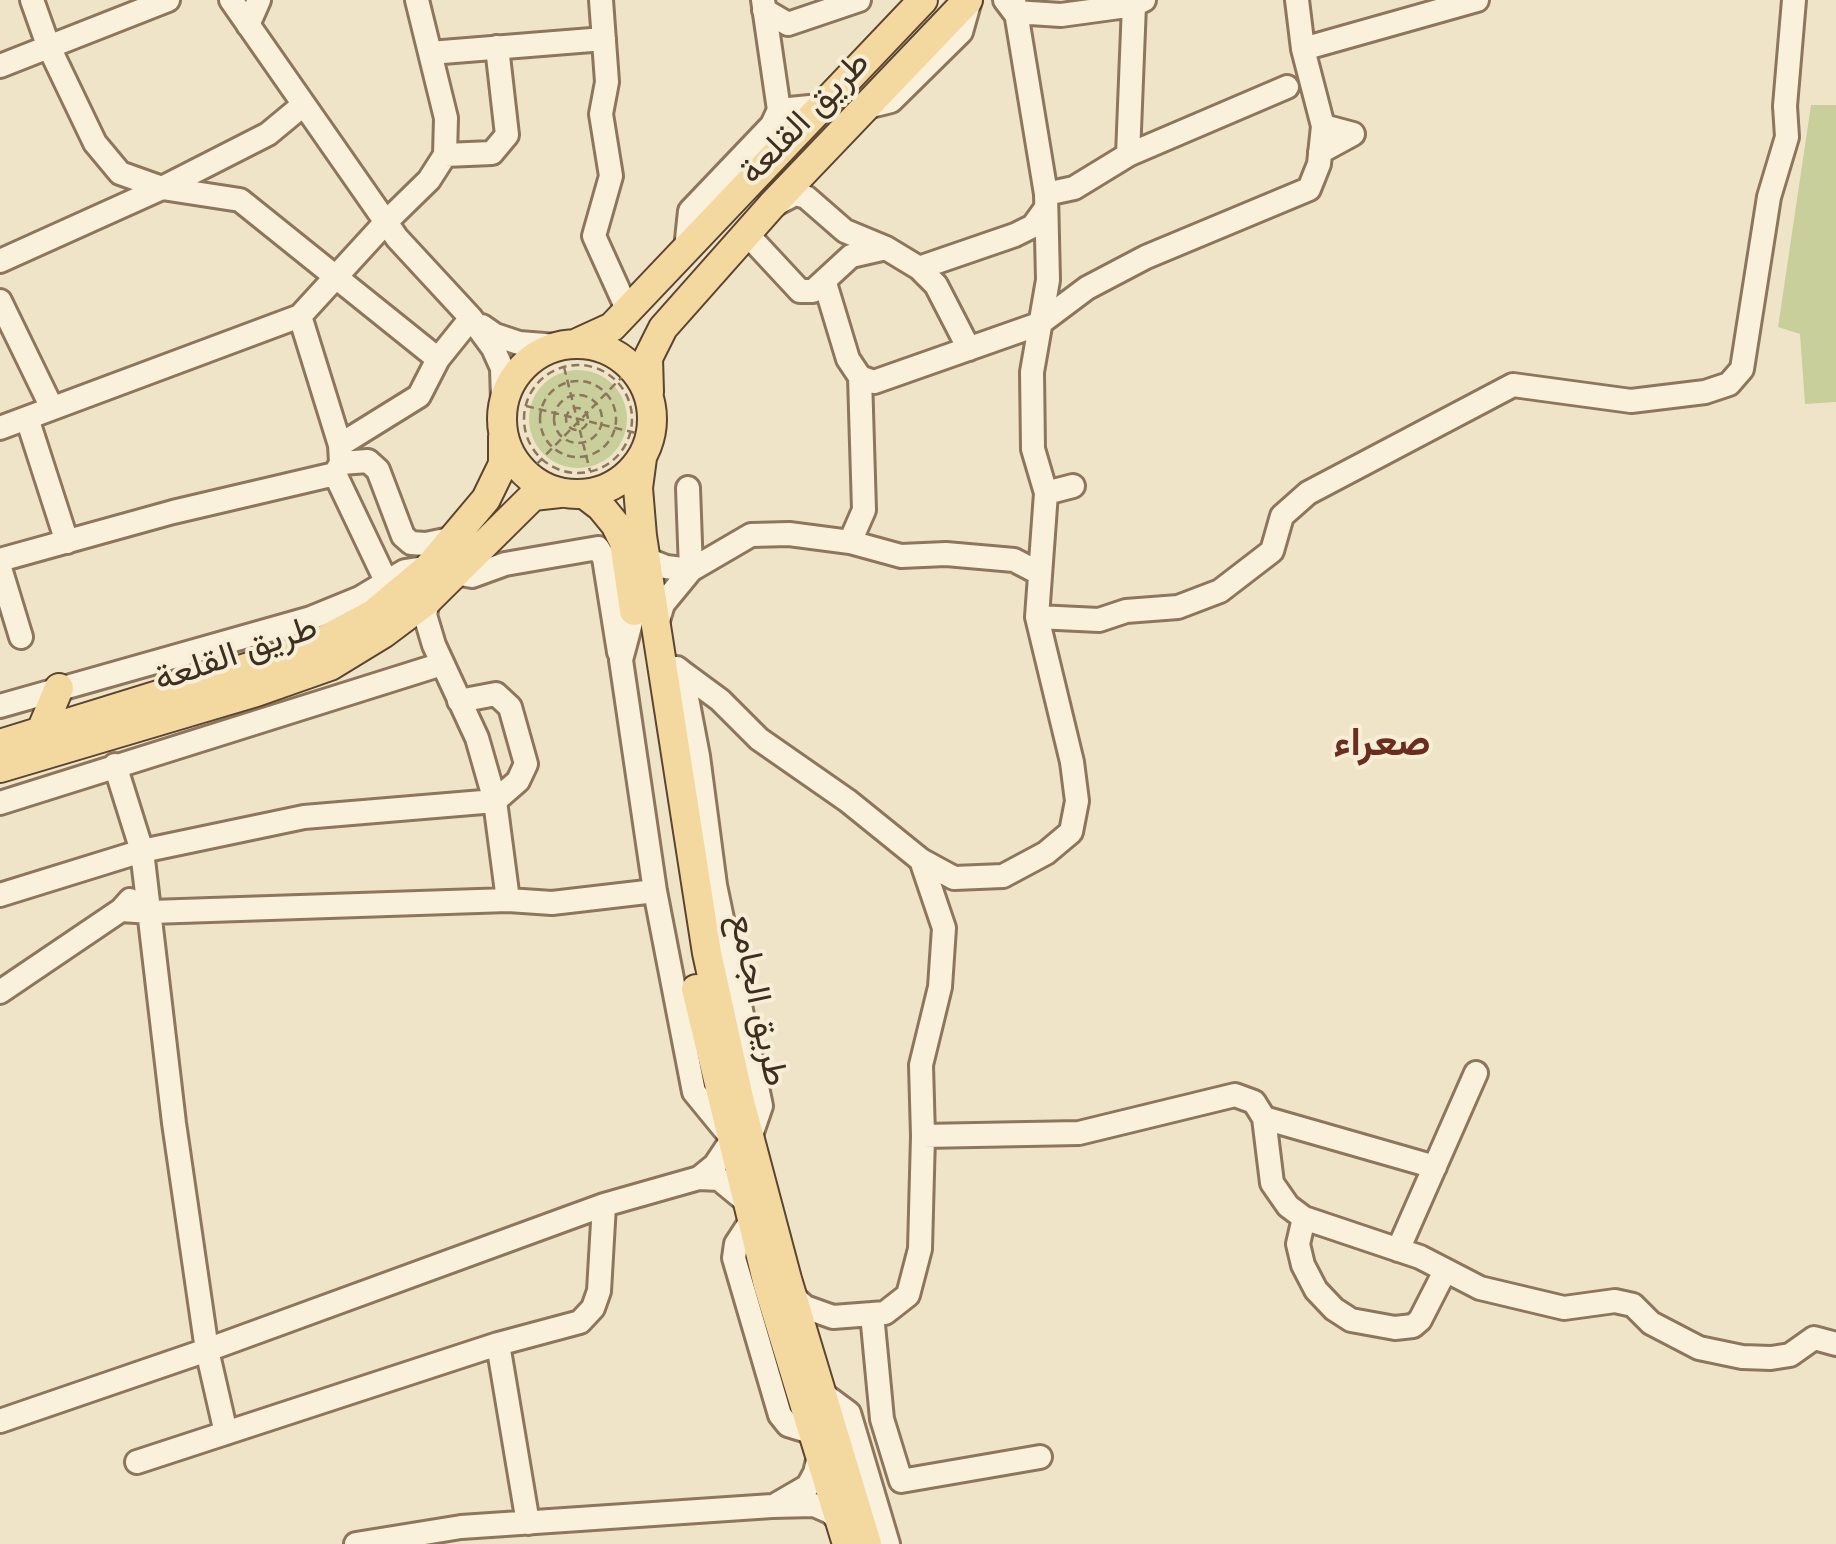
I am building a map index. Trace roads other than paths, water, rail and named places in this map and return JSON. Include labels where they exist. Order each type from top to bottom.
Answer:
[{"type":"main road","name":"طريق القلعة","points":[[0,768],[330,666],[428,600],[455,538],[504,464],[504,437],[515,404],[511,382],[522,366],[600,336],[628,311],[686,249],[793,103],[923,0]]},
{"type":"main road","name":"طريق القلعة","points":[[0,744],[307,649],[374,614],[441,570],[533,496],[627,476],[653,415],[648,358],[663,328],[772,206],[968,0]]},
{"type":"main road","points":[[566,352],[600,347],[621,356],[624,374],[649,392]]},
{"type":"main road","name":"طريق الجامع","points":[[504,437],[509,452],[534,466],[544,487],[583,487],[615,524],[624,542],[645,619],[688,957],[737,1138],[791,1294],[867,1544]]},
{"type":"main road","name":"طريق الجامع","points":[[641,443],[638,488],[646,558],[645,619],[671,664],[707,954],[749,1211],[844,1533]]},
{"type":"main road","points":[[41,731],[59,688]]},
{"type":"street","points":[[32,0],[48,44],[95,142],[120,173],[162,188],[240,200],[438,360]]},
{"type":"street","points":[[0,66],[168,0]]},
{"type":"street","points":[[231,0],[386,222],[494,348],[515,404]]},
{"type":"street","points":[[248,25],[259,0]]},
{"type":"street","points":[[0,428],[300,316],[429,180],[445,155],[446,118],[417,0]]},
{"type":"street","points":[[601,0],[606,82],[601,114],[611,176],[594,236],[628,311]]},
{"type":"street","points":[[770,47],[788,24],[859,0]]},
{"type":"street","points":[[860,377],[874,382],[1039,324],[1086,288],[1146,258],[1309,189],[1323,126],[1304,50],[1297,0]]},
{"type":"street","points":[[1286,87],[1304,50],[1427,8],[1476,0]]},
{"type":"street","points":[[1036,617],[1099,620],[1126,611],[1178,607],[1220,591],[1272,551],[1282,516],[1308,493],[1513,385],[1631,401],[1706,392],[1729,384],[1742,368],[1768,197],[1788,137],[1785,106],[1794,0]]},
{"type":"street","points":[[671,664],[720,700],[759,739],[848,801],[920,860],[954,878],[1004,876],[1046,853],[1071,832],[1077,801],[1072,762],[1036,617],[1046,492],[1033,448],[1032,372],[1048,280],[1046,201],[1011,4],[1062,16],[1139,2],[1128,155]]},
{"type":"street","points":[[764,5],[788,24]]},
{"type":"street","points":[[686,249],[690,211],[793,103],[770,47],[764,5]]},
{"type":"street","points":[[430,53],[604,39]]},
{"type":"street","points":[[445,155],[492,153],[507,135],[498,47]]},
{"type":"street","points":[[931,272],[1032,226],[1046,201],[1128,155],[1286,87],[1306,91],[1319,101]]},
{"type":"street","points":[[0,261],[162,188],[268,134],[303,105]]},
{"type":"street","points":[[772,206],[795,194],[806,197],[846,231],[931,272],[980,345]]},
{"type":"street","points":[[846,231],[851,256]]},
{"type":"street","points":[[747,234],[800,291],[814,292],[851,256],[886,248]]},
{"type":"street","points":[[1015,235],[1032,239],[1048,255]]},
{"type":"street","points":[[1048,280],[1062,290],[1086,288]]},
{"type":"street","points":[[825,283],[848,360],[860,377],[864,510],[850,542]]},
{"type":"street","points":[[0,300],[52,408]]},
{"type":"street","points":[[300,316],[338,461],[387,583]]},
{"type":"street","points":[[471,318],[496,335],[566,352]]},
{"type":"street","points":[[338,461],[419,396],[438,360],[471,318]]},
{"type":"street","points":[[980,345],[1010,344],[1024,352],[1032,372]]},
{"type":"street","points":[[27,418],[67,542]]},
{"type":"street","points":[[0,560],[209,502],[338,461],[368,461],[378,470],[403,536],[411,543],[455,538]]},
{"type":"street","points":[[1046,492],[1073,486]]},
{"type":"street","points":[[688,488],[691,570]]},
{"type":"street","points":[[621,660],[645,619],[691,570],[751,536],[789,534],[850,542],[901,556],[946,554],[1014,560],[1039,573]]},
{"type":"street","points":[[1014,560],[1041,539]]},
{"type":"street","points":[[0,706],[311,618],[405,571],[441,570],[472,576],[505,564],[598,548],[604,558],[655,891],[694,1092],[737,1138],[699,1178]]},
{"type":"street","points":[[646,558],[666,567],[691,570]]},
{"type":"street","points":[[0,568],[21,638]]},
{"type":"street","points":[[428,600],[425,616],[442,664],[477,738],[495,801],[508,900]]},
{"type":"street","points":[[0,803],[442,664]]},
{"type":"street","points":[[0,895],[142,850],[304,816],[495,801],[518,781],[526,764],[510,707],[496,694],[458,701]]},
{"type":"street","points":[[115,765],[142,850],[174,1123],[207,1350],[226,1433]]},
{"type":"street","points":[[791,1294],[805,1307],[833,1316],[885,1313],[908,1295],[920,1249],[921,1065],[940,987],[944,928],[920,860]]},
{"type":"street","points":[[0,992],[121,910],[145,882]]},
{"type":"street","points":[[121,910],[508,900],[552,903],[655,891]]},
{"type":"street","points":[[1398,1250],[1476,1072]]},
{"type":"street","points":[[923,1136],[1078,1133],[1234,1095],[1254,1102],[1264,1118],[1272,1183],[1288,1206],[1304,1218],[1420,1257],[1480,1288],[1564,1308],[1615,1301],[1633,1305],[1651,1323],[1699,1348],[1742,1357],[1790,1355],[1814,1338],[1836,1344]]},
{"type":"street","points":[[1264,1118],[1435,1167]]},
{"type":"street","points":[[0,1421],[604,1205],[699,1178],[719,1179],[749,1211]]},
{"type":"street","points":[[137,1462],[498,1344],[580,1322],[593,1308],[599,1291],[604,1205]]},
{"type":"street","points":[[1304,1218],[1298,1244],[1303,1265],[1316,1290],[1351,1320],[1395,1328],[1413,1326],[1445,1272]]},
{"type":"street","points":[[872,1314],[882,1419],[902,1481],[1040,1456]]},
{"type":"street","points":[[813,1366],[814,1343],[833,1316]]},
{"type":"street","points":[[498,1344],[528,1523]]},
{"type":"street","points":[[822,1394],[849,1413],[888,1544]]},
{"type":"street","points":[[772,1506],[808,1486],[815,1473],[817,1443]]},
{"type":"street","points":[[356,1544],[461,1527],[814,1505],[830,1512],[844,1533]]},
{"type":"district","name":"صعراء","points":[[1382,744]]}]
